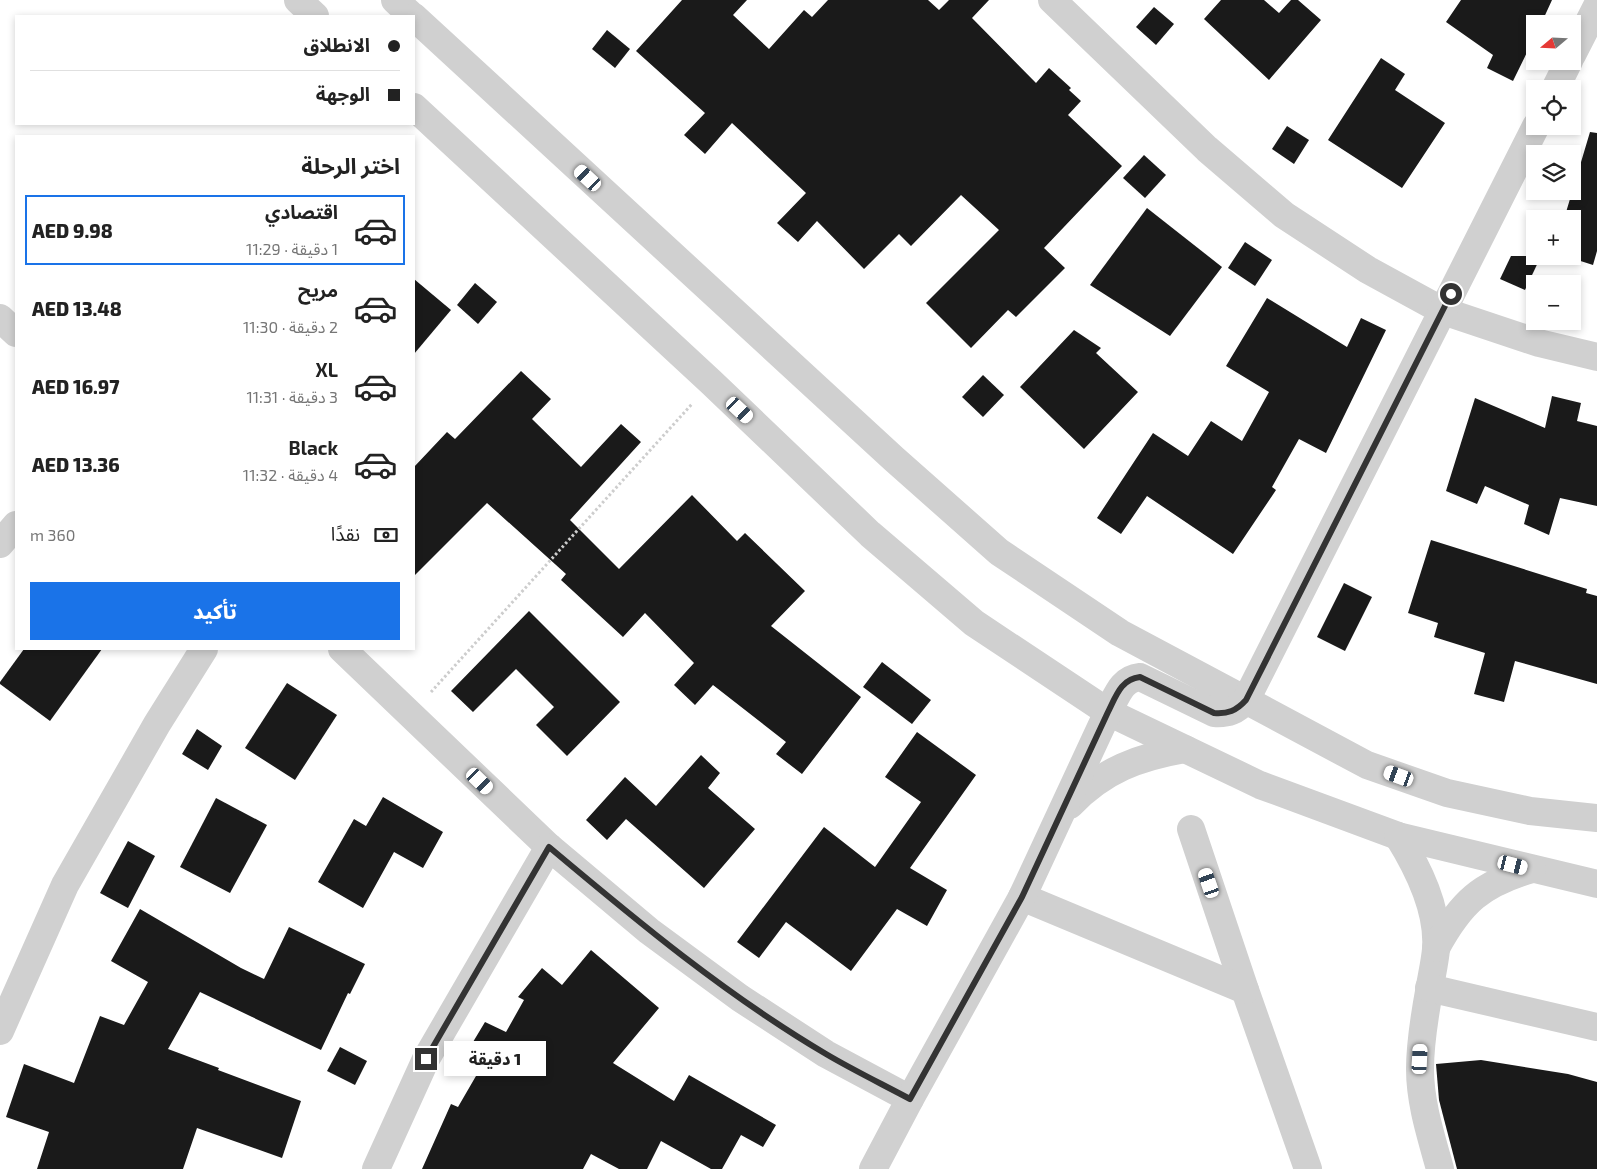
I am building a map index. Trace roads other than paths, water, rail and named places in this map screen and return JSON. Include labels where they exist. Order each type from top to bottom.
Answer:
[{"type":"street","points":[[298,0],[314,15]]},
{"type":"street","points":[[395,0],[411,15]]},
{"type":"street","points":[[1052,0],[1207,149],[1284,215],[1368,270],[1443,311],[1539,343],[1597,357]]},
{"type":"street","points":[[1581,37],[1597,6]]},
{"type":"street","points":[[415,19],[894,459],[1000,552],[1120,633],[1367,765],[1447,793],[1530,811],[1597,818]]},
{"type":"street","points":[[415,108],[711,382],[870,534],[974,623],[1108,712],[1260,785],[1398,836],[1597,884]]},
{"type":"street","points":[[873,1169],[1022,897],[1108,712],[1124,683],[1132,678],[1140,677],[1214,713],[1226,714],[1237,709],[1246,700],[1531,135]]},
{"type":"street","points":[[0,318],[15,332]]},
{"type":"street","points":[[0,544],[15,527]]},
{"type":"street","points":[[0,1031],[65,885],[157,724],[203,650]]},
{"type":"street","points":[[343,650],[549,847],[649,931],[740,998],[826,1054],[910,1099]]},
{"type":"street","points":[[1060,815],[1080,794],[1103,777],[1120,768],[1156,754],[1185,750]]},
{"type":"street","points":[[1191,829],[1308,1169]]},
{"type":"street","points":[[1398,836],[1414,861],[1426,889],[1433,918],[1436,948],[1421,1048],[1420,1069],[1425,1112],[1440,1169]]},
{"type":"street","points":[[376,1169],[426,1059],[549,847]]},
{"type":"street","points":[[1436,948],[1448,925],[1464,905],[1484,889],[1507,876],[1532,869]]},
{"type":"street","points":[[1022,897],[1245,990]]},
{"type":"street","points":[[1429,988],[1597,1027]]}]
